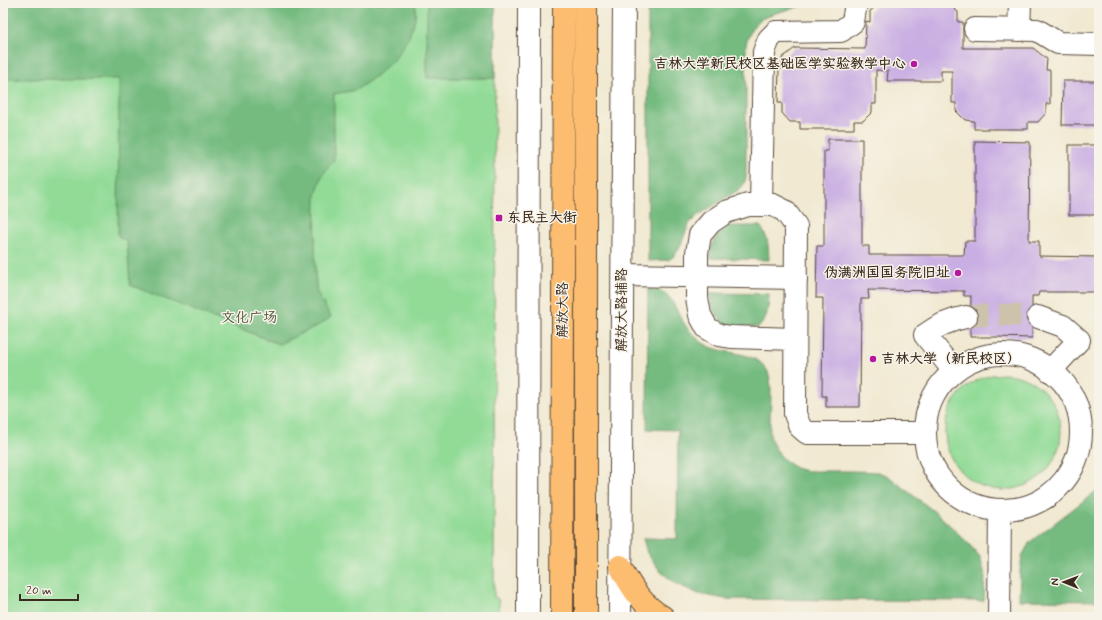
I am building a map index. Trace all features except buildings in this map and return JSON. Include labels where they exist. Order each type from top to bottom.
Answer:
[{"type":"main road","name":"解放大路","points":[[562,617],[564,3]]},
{"type":"main road","name":"解放大路","points":[[586,3],[586,617]]},
{"type":"main road","points":[[620,566],[630,586],[636,594],[653,611],[663,617]]},
{"type":"street","points":[[528,617],[529,3]]},
{"type":"street","name":"解放大路辅路","points":[[620,617],[624,3]]},
{"type":"street","points":[[761,205],[764,52],[769,39],[776,32],[841,31],[853,22],[856,3]]},
{"type":"street","points":[[1019,30],[1020,3]]},
{"type":"street","points":[[975,29],[1037,30],[1058,43],[1099,44]]},
{"type":"street","points":[[795,339],[731,338],[719,335],[708,328],[700,315],[697,298],[697,253],[700,235],[711,222],[726,212],[748,205],[773,205],[785,211],[796,226],[795,414],[800,427],[807,433],[925,433]]},
{"type":"street","points":[[623,275],[796,278]]},
{"type":"street","points":[[954,371],[925,335],[954,319],[966,317]]},
{"type":"street","points":[[1038,317],[1063,326],[1079,340],[1050,370]]},
{"type":"street","points":[[1006,354],[1024,357],[1041,364],[1056,375],[1068,389],[1076,404],[1080,421],[1090,438],[1077,455],[1071,470],[1061,484],[1048,496],[1033,504],[1017,509],[1000,510],[983,508],[967,502],[953,492],[941,480],[932,466],[926,450],[926,416],[932,400],[941,384],[954,371],[970,361],[988,355],[1006,354]]},
{"type":"street","points":[[1000,510],[1000,617]]},
{"type":"green space","name":"文化广场","points":[[3,3],[495,3],[494,597],[497,598],[499,602],[499,617],[3,617]]},
{"type":"green space","points":[[3,3],[416,3],[415,18],[409,37],[394,60],[372,79],[356,90],[334,94],[334,160],[322,176],[316,194],[315,274],[317,293],[331,317],[321,324],[279,344],[130,285],[127,242],[118,236],[119,79],[3,79]]},
{"type":"green space","points":[[427,3],[495,3],[495,78],[427,78]]},
{"type":"green space","points":[[650,3],[807,3],[805,5],[764,17],[759,20],[751,31],[746,44],[746,178],[744,184],[740,189],[697,216],[689,224],[679,249],[673,257],[668,260],[648,261],[648,11]]},
{"type":"green space","points":[[728,226],[760,226],[767,238],[769,260],[710,258],[711,248],[715,240]]},
{"type":"green space","points":[[648,289],[661,291],[666,294],[685,325],[703,343],[720,350],[756,359],[763,364],[770,376],[770,437],[775,448],[784,460],[796,468],[806,471],[878,472],[888,476],[940,516],[980,557],[985,575],[984,601],[726,599],[699,594],[677,584],[661,572],[647,553],[643,538],[677,539],[678,430],[647,429]]},
{"type":"green space","points":[[710,293],[769,294],[766,315],[759,327],[727,326],[714,311]]},
{"type":"green space","points":[[1003,374],[1014,375],[1025,379],[1044,391],[1056,410],[1060,421],[1060,443],[1056,454],[1044,473],[1025,485],[1014,489],[1003,490],[992,489],[981,485],[962,473],[950,454],[946,443],[945,432],[946,421],[950,410],[962,391],[981,379],[992,375]]},
{"type":"green space","points":[[1099,489],[1099,601],[1019,600],[1022,556],[1030,542]]},
{"type":"tunnel","points":[[966,317],[984,315],[1020,315],[1038,317]]},
{"type":"place","name":"吉林大学新民校区基础医学实验教学中心","points":[[914,64]]},
{"type":"place","name":"东民主大街","points":[[499,218]]},
{"type":"place","name":"伪满洲国国务院旧址","points":[[958,273]]},
{"type":"place","name":"吉林大学（新民校区）","points":[[873,359]]}]
